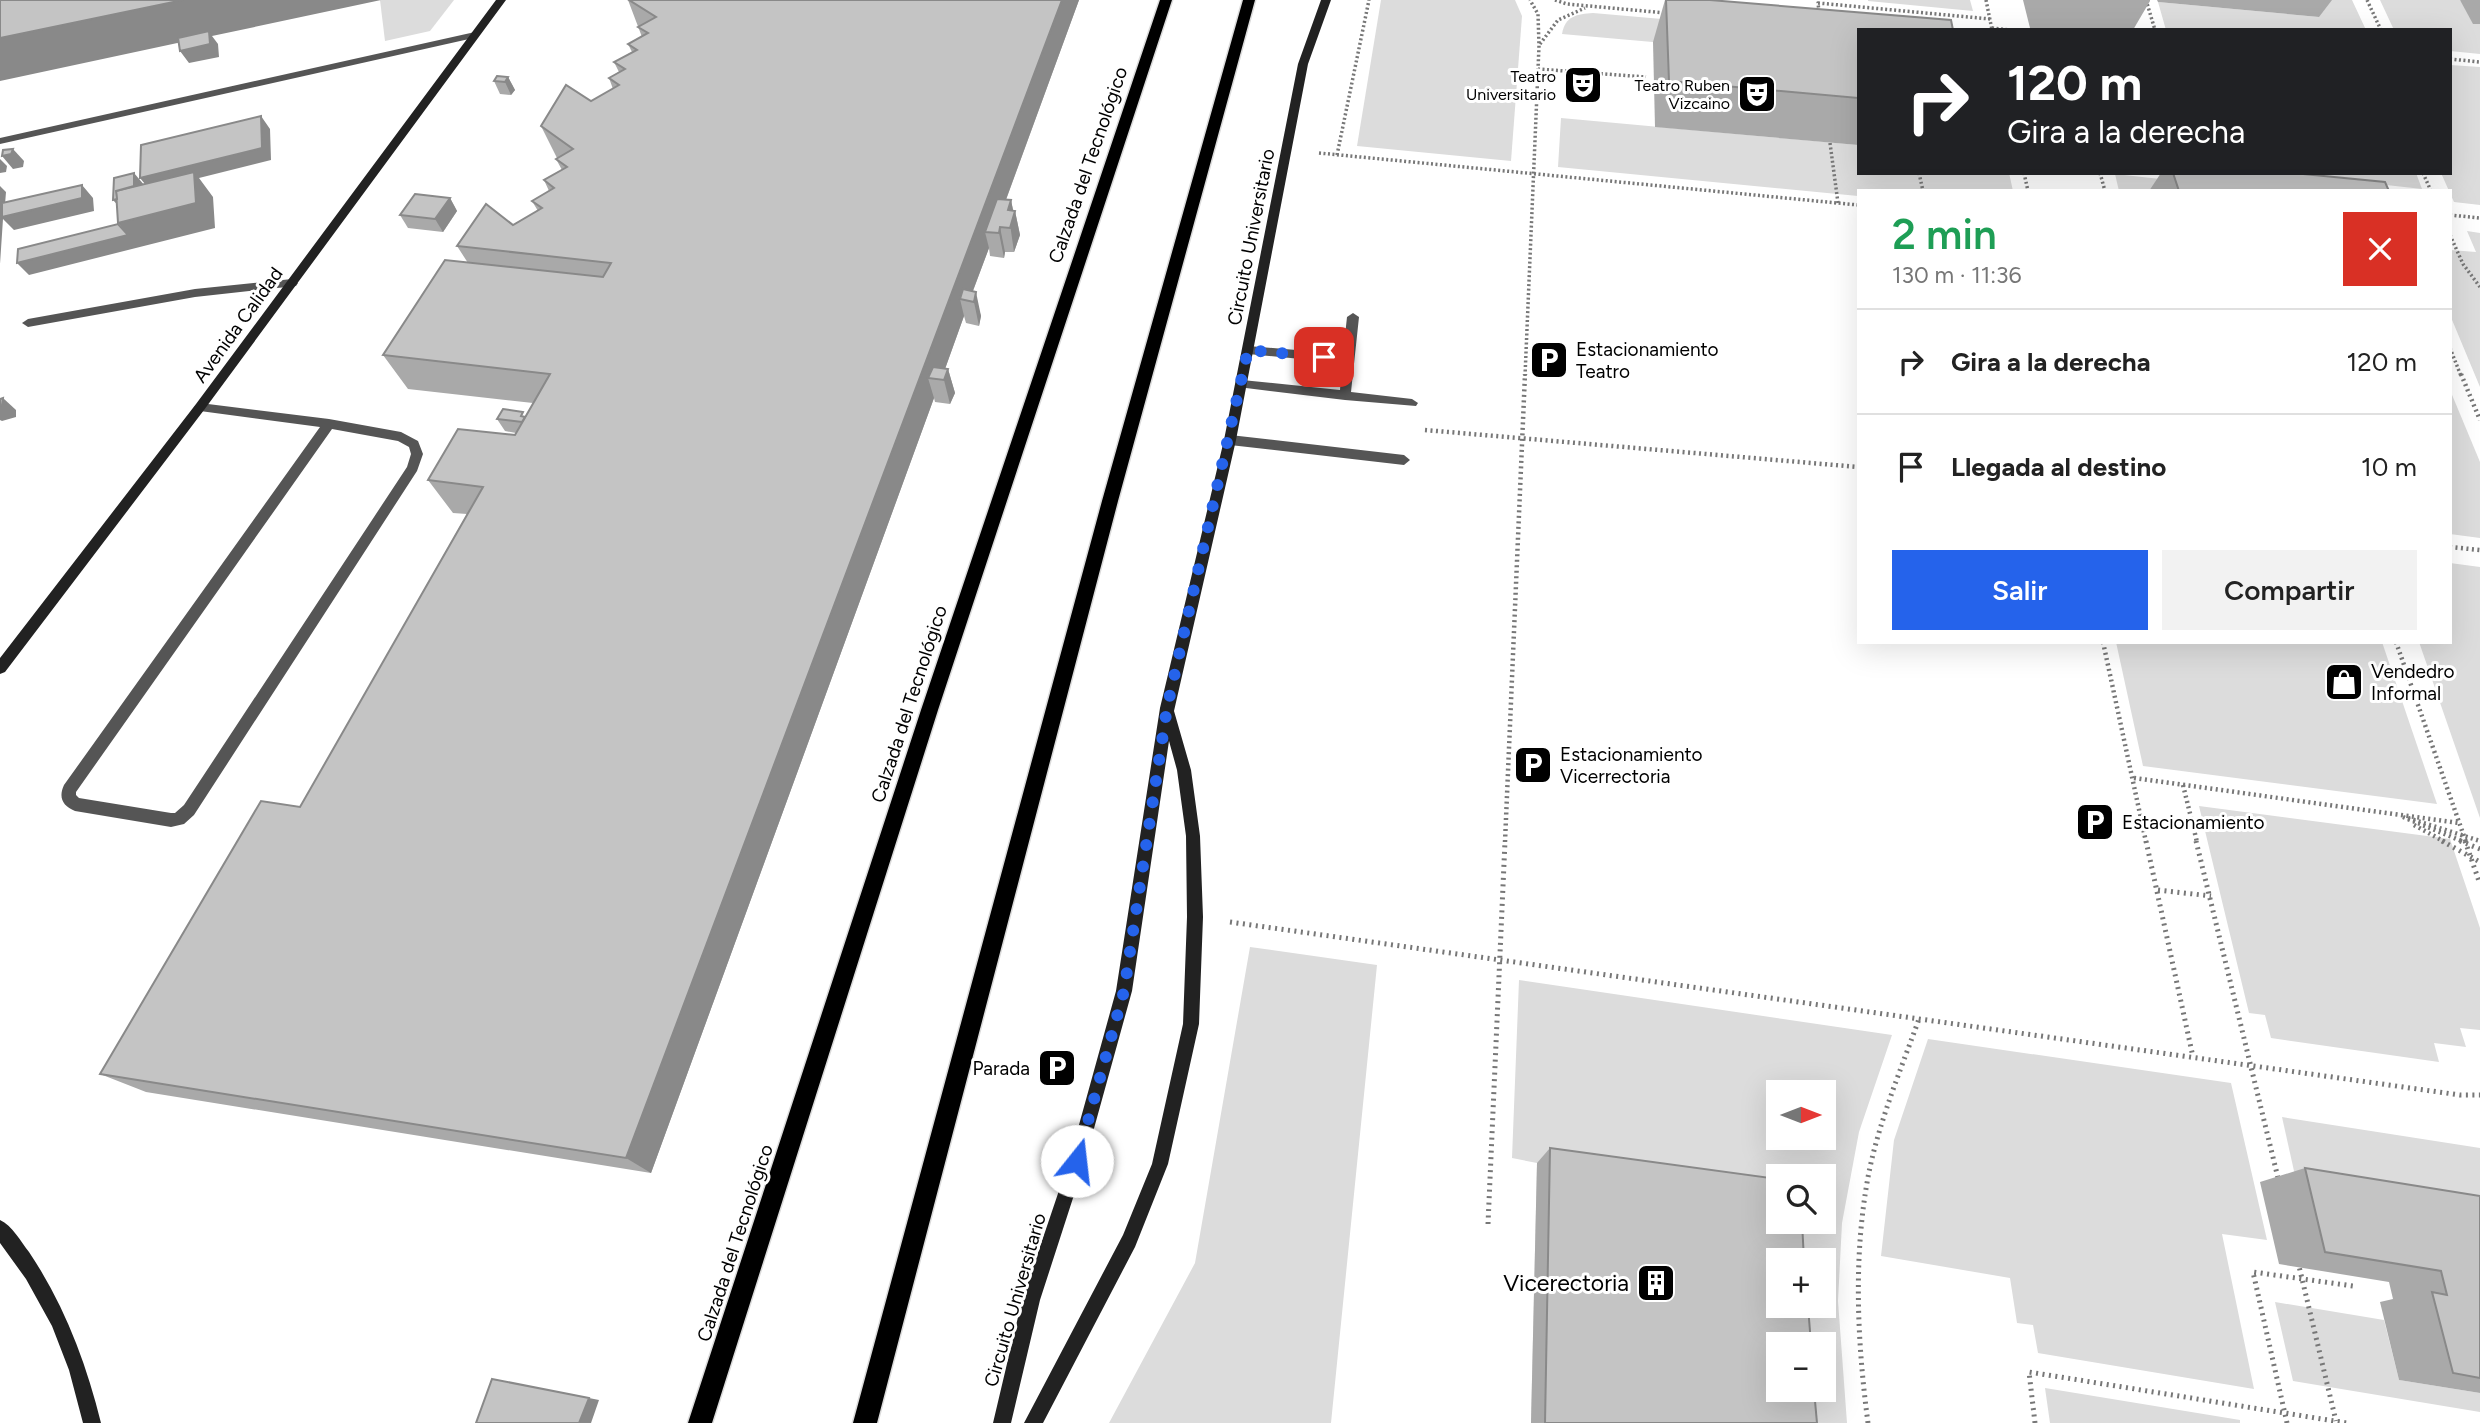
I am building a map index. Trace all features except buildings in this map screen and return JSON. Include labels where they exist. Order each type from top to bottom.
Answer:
[{"type":"main road","name":"Calzada del Tecnológico","points":[[700,1423],[831,1008],[1045,357],[1166,0]]},
{"type":"main road","points":[[865,1423],[1107,514],[1249,0]]},
{"type":"street","name":"Avenida Calidad","points":[[0,668],[200,407],[501,0]]},
{"type":"street","name":"Circuito Universitario","points":[[1002,1423],[1031,1300],[1077,1161],[1124,991],[1167,708],[1242,384],[1303,64],[1326,0]]},
{"type":"street","points":[[1033,1423],[1129,1241],[1160,1164],[1191,1024],[1195,917],[1193,836],[1184,770],[1167,708]]},
{"type":"street","points":[[0,1229],[23,1256],[63,1327],[92,1423]]},
{"type":"lane","points":[[0,141],[475,35]]},
{"type":"lane","points":[[28,323],[195,293],[292,283]]},
{"type":"lane","points":[[1345,396],[1353,317]]},
{"type":"lane","points":[[1248,350],[1350,359]]},
{"type":"lane","points":[[1242,384],[1412,403]]},
{"type":"lane","points":[[200,407],[329,424],[401,437],[414,444],[417,454],[413,468],[189,810],[179,819],[171,820],[75,804],[68,798],[69,790],[329,424]]},
{"type":"lane","points":[[1230,440],[1404,460]]},
{"type":"path","points":[[1338,155],[1369,0]]},
{"type":"path","points":[[1488,1224],[1539,46],[1538,14],[1530,0]]},
{"type":"path","points":[[1555,0],[1567,4],[1672,14]]},
{"type":"path","points":[[1859,0],[1861,18]]},
{"type":"path","points":[[1986,0],[1992,28]]},
{"type":"path","points":[[2146,0],[2154,28]]},
{"type":"path","points":[[2367,0],[2380,28]]},
{"type":"path","points":[[1820,15],[1818,3],[1990,19]]},
{"type":"path","points":[[1539,46],[1555,20],[1567,12],[1589,6]]},
{"type":"path","points":[[2452,59],[2480,62]]},
{"type":"path","points":[[1538,69],[1646,78]]},
{"type":"path","points":[[1830,143],[1838,203]]},
{"type":"path","points":[[1309,152],[1857,205]]},
{"type":"path","points":[[2452,215],[2480,218]]},
{"type":"path","points":[[2452,243],[2480,287]]},
{"type":"path","points":[[2452,353],[2480,420]]},
{"type":"path","points":[[1421,429],[1522,440],[1857,467]]},
{"type":"path","points":[[2452,547],[2480,550]]},
{"type":"path","points":[[2103,644],[2193,1057]]},
{"type":"path","points":[[2397,644],[2480,884]]},
{"type":"path","points":[[2134,778],[2459,823]]},
{"type":"path","points":[[2183,785],[2280,1185]]},
{"type":"path","points":[[2396,814],[2480,841]]},
{"type":"path","points":[[2396,814],[2480,849]]},
{"type":"path","points":[[2396,814],[2480,862],[2472,861]]},
{"type":"path","points":[[2158,890],[2211,896]]},
{"type":"path","points":[[1195,917],[2460,1095],[2480,1095]]},
{"type":"path","points":[[1868,1423],[1860,1318],[1861,1226],[1876,1142],[1919,1018]]},
{"type":"path","points":[[2296,1252],[2336,1421]]},
{"type":"path","points":[[2287,1423],[2253,1272],[2353,1286]]},
{"type":"path","points":[[2035,1423],[2029,1372],[2347,1423]]},
{"type":"shaded area","points":[[380,0],[454,0],[430,31],[385,41]]},
{"type":"shaded area","points":[[1381,0],[1515,0],[1522,16],[1511,161],[1357,146]]},
{"type":"shaded area","points":[[1970,0],[1973,11],[1868,1]]},
{"type":"shaded area","points":[[2312,0],[2352,0],[2365,28],[2165,28],[2158,2],[2319,17]]},
{"type":"shaded area","points":[[2380,0],[2460,0],[2480,24],[2480,54],[2452,51],[2452,28],[2393,28]]},
{"type":"shaded area","points":[[1582,14],[1857,36],[1857,60],[1562,34],[1569,20]]},
{"type":"shaded area","points":[[2452,65],[2480,67],[2480,205],[2454,202],[2452,189],[2448,189],[2442,175],[2452,175]]},
{"type":"shaded area","points":[[1561,118],[1857,145],[1857,175],[2009,175],[2013,189],[1857,189],[1857,196],[1558,167]]},
{"type":"shaded area","points":[[2115,175],[2251,189],[2119,189]]},
{"type":"shaded area","points":[[2298,175],[2417,175],[2422,189]]},
{"type":"shaded area","points":[[2467,231],[2480,233],[2480,387],[2452,320],[2452,250],[2476,252]]},
{"type":"shaded area","points":[[2452,395],[2480,462],[2480,538],[2452,534]]},
{"type":"shaded area","points":[[2452,563],[2480,567],[2480,818],[2420,644],[2452,644]]},
{"type":"shaded area","points":[[2116,644],[2383,644],[2437,804],[2143,766]]},
{"type":"shaded area","points":[[2199,806],[2450,839],[2480,928],[2480,1030],[2460,1028],[2466,1047],[2434,1043],[2439,1062],[2271,1038],[2265,1015],[2249,1013]]},
{"type":"shaded area","points":[[1250,947],[1377,965],[1331,1423],[1109,1423],[1195,1263]]},
{"type":"shaded area","points":[[1519,980],[1892,1035],[1859,1132],[1842,1223],[1838,1301],[1847,1423],[1531,1423],[1537,1163],[1512,1158]]},
{"type":"shaded area","points":[[1928,1039],[2231,1083],[2267,1240],[2222,1234],[2254,1389],[2038,1353],[2033,1325],[2017,1323],[2010,1278],[1881,1256],[1894,1140]]},
{"type":"shaded area","points":[[2282,1117],[2480,1148],[2480,1219],[2298,1189]]},
{"type":"shaded area","points":[[2275,1302],[2384,1320],[2399,1380],[2480,1393],[2480,1412],[2293,1381]]},
{"type":"shaded area","points":[[2045,1388],[2240,1420],[2240,1423],[2050,1423]]},
{"type":"place","name":"Teatro Universitario","points":[[1583,85]]},
{"type":"place","name":"Teatro Ruben Vizcaino","points":[[1757,94]]},
{"type":"place","name":"Estacionamiento Teatro","points":[[1549,360]]},
{"type":"place","name":"Vendedro Informal","points":[[2344,682]]},
{"type":"place","name":"Estacionamiento Vicerrectoria","points":[[1533,765]]},
{"type":"place","name":"Estacionamiento","points":[[2095,822]]},
{"type":"place","name":"Parada","points":[[1057,1068]]},
{"type":"place","name":"Vicerectoria","points":[[1656,1283]]},
{"type":"route","points":[[1077,1161],[1107,1062],[1124,991],[1167,708],[1230,440],[1248,350],[1324,357]]}]
